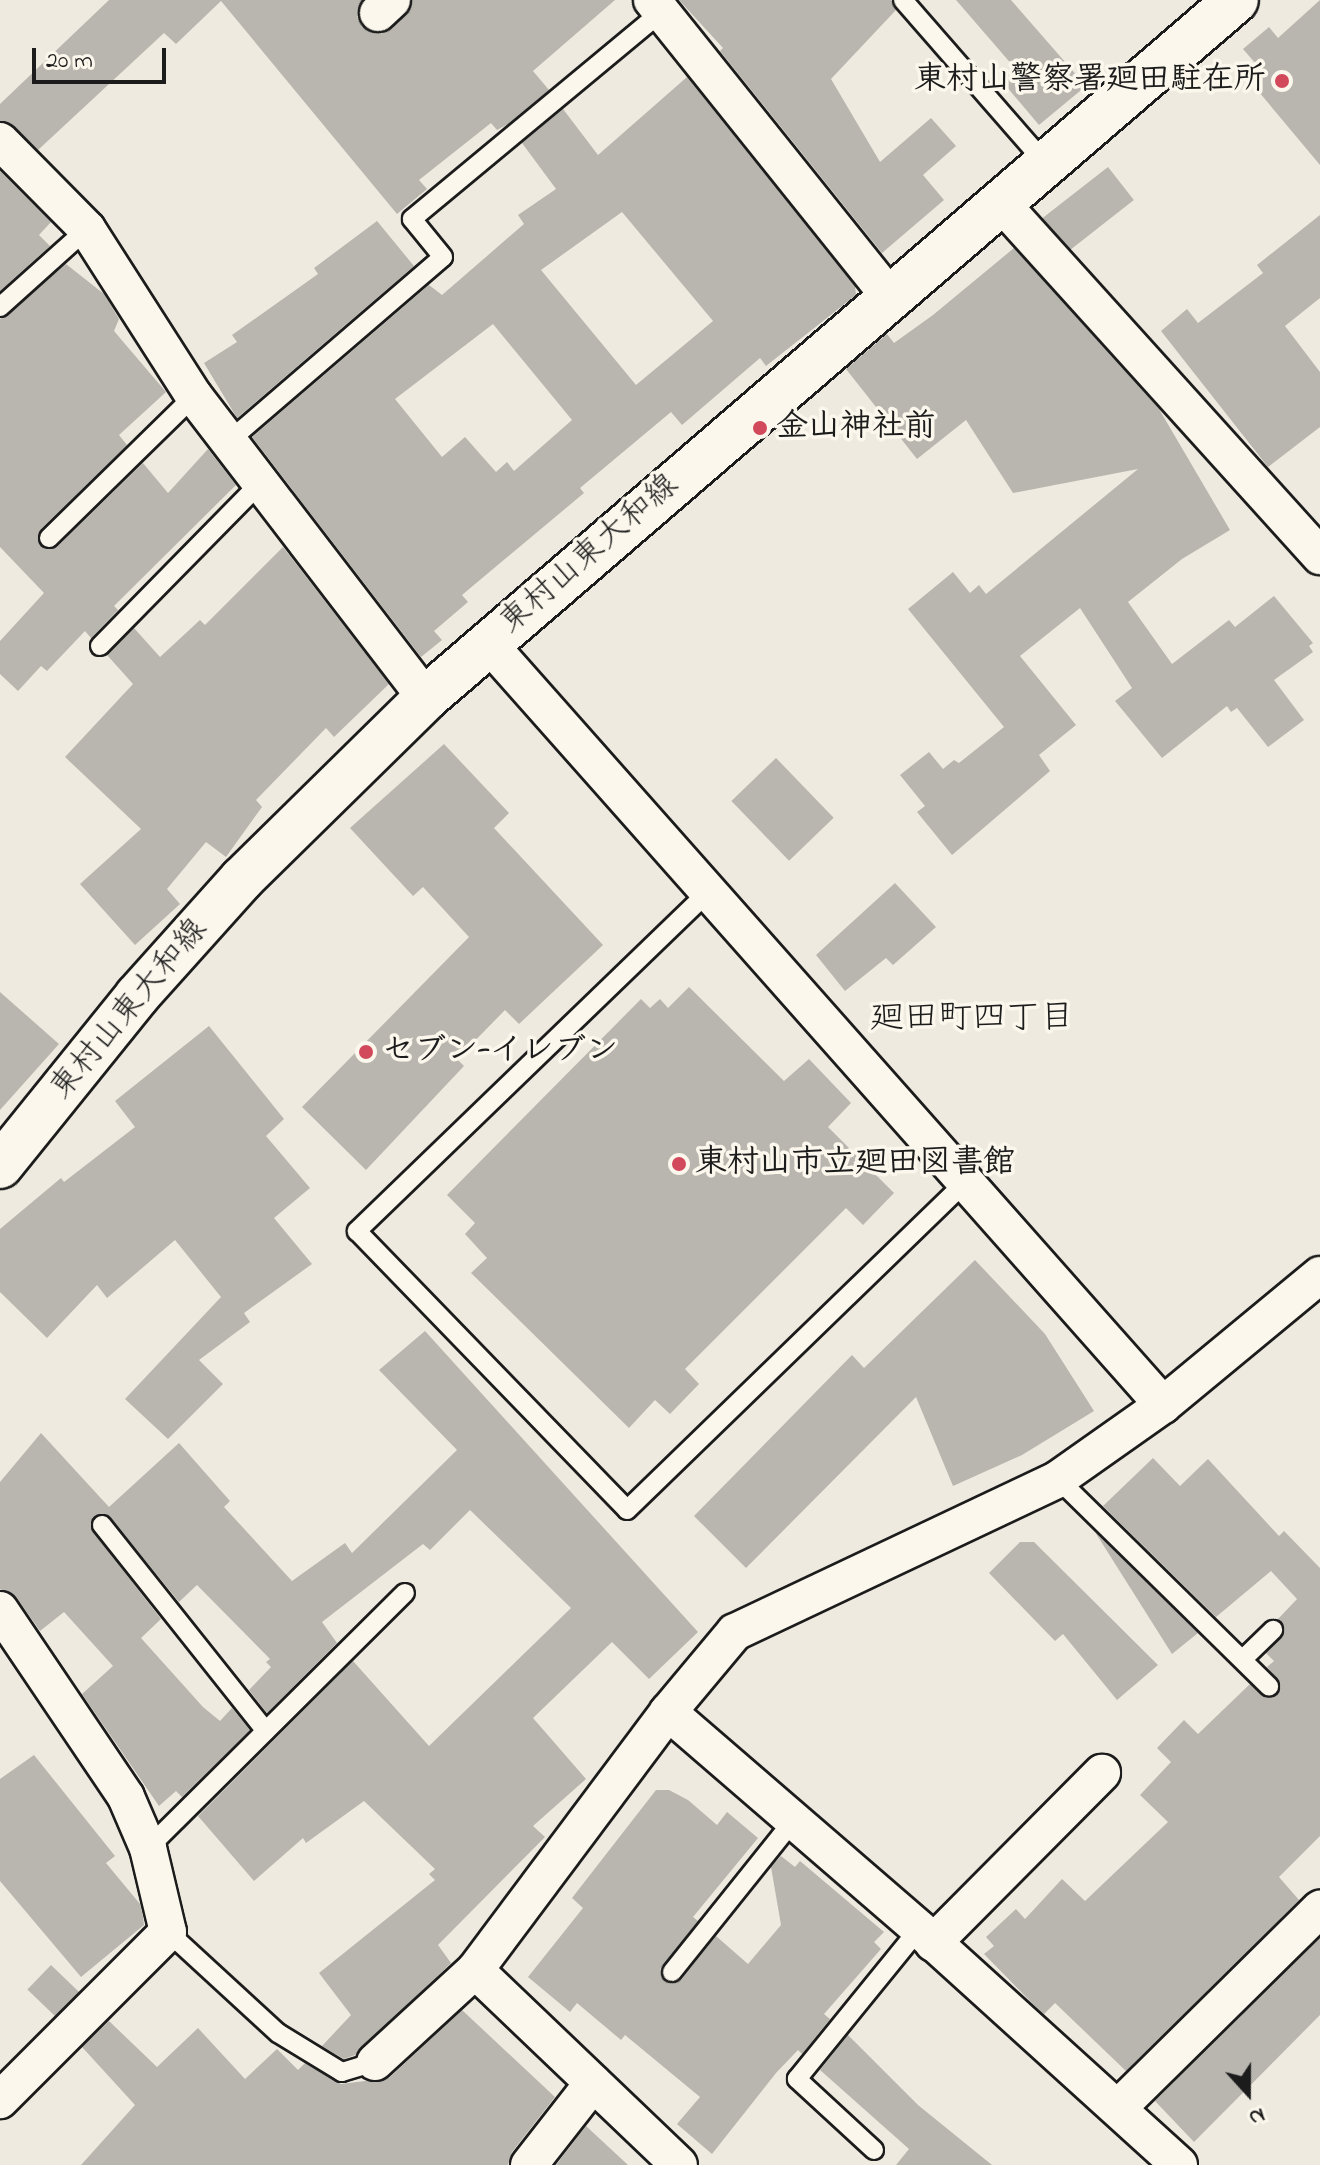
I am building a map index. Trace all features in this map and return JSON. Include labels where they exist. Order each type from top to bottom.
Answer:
[{"type":"main road","name":"東村山東大和線","points":[[0,1166],[137,996],[231,891],[426,698],[1236,0]]},
{"type":"street","points":[[656,6],[891,298]]},
{"type":"street","points":[[0,141],[87,229],[194,396],[426,698]]},
{"type":"street","points":[[1001,203],[1320,556]]},
{"type":"street","points":[[488,643],[707,893],[967,1180],[1163,1405]]},
{"type":"street","points":[[375,2062],[475,1970],[668,1712],[735,1632],[1058,1479],[1163,1405],[1320,1275]]},
{"type":"street","points":[[0,1610],[126,1797],[148,1848],[168,1932],[0,2100]]},
{"type":"street","points":[[668,1712],[926,1936],[1179,2165]]},
{"type":"street","points":[[926,1936],[1102,1773]]},
{"type":"street","points":[[1118,2108],[1320,1909]]},
{"type":"street","points":[[475,1970],[679,2165]]},
{"type":"street","points":[[529,2165],[593,2083]]},
{"type":"lane","points":[[903,0],[1045,163]]},
{"type":"lane","points":[[229,441],[443,257],[412,219],[656,6]]},
{"type":"lane","points":[[0,307],[87,229]]},
{"type":"lane","points":[[49,538],[194,396]]},
{"type":"lane","points":[[100,646],[260,483]]},
{"type":"lane","points":[[707,893],[357,1231],[627,1510],[967,1180]]},
{"type":"lane","points":[[1058,1479],[1269,1686]]},
{"type":"lane","points":[[102,1525],[266,1731]]},
{"type":"lane","points":[[148,1848],[405,1593]]},
{"type":"lane","points":[[1243,1659],[1273,1630]]},
{"type":"lane","points":[[672,1972],[793,1821]]},
{"type":"lane","points":[[168,1932],[278,2033],[342,2072],[375,2062]]},
{"type":"lane","points":[[874,2150],[797,2079],[926,1936]]},
{"type":"building","points":[[109,0],[362,0],[357,17],[362,27],[382,34],[406,15],[412,0],[615,0],[533,71],[549,90],[508,124],[497,130],[491,123],[419,180],[427,189],[397,214],[221,1],[176,44],[164,33],[38,150],[14,126],[0,121],[0,104]]},
{"type":"building","points":[[679,0],[891,0],[896,10],[831,79],[880,162],[931,118],[956,146],[923,175],[944,200],[882,253],[720,51],[723,48]]},
{"type":"building","points":[[956,0],[1011,0],[1086,86],[1039,125],[1000,79],[1014,67]]},
{"type":"building","name":"東村山警察署廻田駐在所","points":[[1320,0],[1320,165],[1244,74],[1256,64],[1243,49],[1269,27],[1278,38]]},
{"type":"building","points":[[687,77],[855,286],[856,295],[766,366],[760,358],[682,425],[671,412],[580,488],[584,493],[462,595],[468,602],[434,631],[442,640],[421,657],[252,437],[429,285],[442,295],[524,224],[518,215],[556,189],[522,143],[563,109],[598,155]],"holes":[[[622,212],[713,321],[636,385],[541,270]],[[493,324],[572,420],[514,471],[507,462],[496,472],[465,437],[442,457],[395,399]]]},
{"type":"building","points":[[1108,167],[1134,200],[1068,251],[1043,218]]},
{"type":"building","points":[[0,171],[51,222],[39,235],[50,246],[0,291]]},
{"type":"building","points":[[1320,215],[1320,298],[1285,326],[1320,372],[1320,427],[1268,467],[1161,331],[1187,309],[1198,323],[1263,273],[1257,265]]},
{"type":"building","points":[[377,221],[414,266],[237,418],[204,363],[237,342],[232,335],[318,274],[314,268]]},
{"type":"building","points":[[1014,248],[1159,409],[1230,530],[1182,559],[1128,602],[1172,664],[1229,620],[1235,627],[1274,596],[1313,643],[1309,646],[1313,652],[1274,680],[1304,720],[1268,747],[1237,708],[1231,712],[1227,706],[1162,758],[1115,701],[1132,688],[1080,608],[1020,656],[1076,725],[1039,755],[1050,771],[952,855],[917,812],[925,806],[900,775],[929,752],[943,769],[954,760],[959,763],[1004,727],[908,609],[953,572],[970,593],[979,585],[986,594],[1138,469],[1013,493],[966,420],[917,459],[846,369],[887,334],[894,343],[933,315]]},
{"type":"building","points":[[66,264],[104,294],[119,319],[114,331],[166,392],[119,435],[127,445],[41,529],[40,546],[57,547],[143,463],[168,493],[208,449],[236,485],[114,606],[118,610],[91,638],[85,631],[47,671],[41,666],[18,691],[0,674],[0,641],[44,593],[0,547],[0,319]]},
{"type":"building","points":[[283,547],[389,684],[334,737],[326,728],[256,800],[262,807],[226,857],[206,842],[167,889],[180,904],[135,945],[80,884],[141,829],[65,757],[133,684],[107,655],[134,628],[160,657],[200,620],[205,625]]},
{"type":"building","points":[[444,744],[509,813],[494,828],[603,945],[519,1024],[505,1010],[457,1059],[464,1066],[366,1170],[302,1107],[469,937],[423,887],[413,896],[350,828]]},
{"type":"building","points":[[776,758],[834,818],[789,861],[731,801]]},
{"type":"building","points":[[895,883],[936,927],[893,965],[886,958],[845,991],[816,955]]},
{"type":"building","points":[[689,987],[784,1081],[809,1059],[851,1103],[828,1127],[894,1193],[863,1225],[846,1208],[685,1369],[699,1384],[670,1414],[655,1400],[629,1428],[471,1273],[487,1258],[465,1234],[475,1223],[447,1195],[641,999],[650,1008],[660,999],[668,1008]]},
{"type":"building","points":[[0,992],[59,1044],[0,1110]]},
{"type":"building","points":[[209,1026],[284,1119],[266,1136],[310,1188],[274,1218],[312,1264],[244,1313],[250,1322],[199,1360],[223,1384],[168,1439],[125,1399],[221,1297],[175,1240],[107,1298],[97,1285],[47,1338],[0,1292],[0,1229],[61,1178],[64,1182],[135,1127],[115,1101]]},
{"type":"building","points":[[975,1260],[1045,1334],[1094,1411],[1022,1455],[953,1486],[916,1397],[746,1568],[694,1516],[852,1355],[864,1368]]},
{"type":"building","points":[[425,1331],[698,1632],[649,1679],[612,1642],[533,1718],[586,1779],[533,1826],[545,1837],[438,1945],[451,1963],[355,2055],[344,2059],[322,2046],[351,2015],[319,1973],[435,1880],[429,1874],[435,1869],[364,1801],[306,1843],[303,1838],[254,1881],[198,1816],[353,1661],[429,1746],[571,1608],[470,1510],[430,1550],[423,1544],[322,1622],[337,1643],[267,1713],[249,1690],[271,1667],[266,1662],[270,1659],[197,1585],[179,1602],[111,1518],[95,1515],[93,1532],[161,1619],[141,1638],[203,1707],[220,1721],[232,1708],[250,1730],[182,1797],[176,1791],[159,1806],[82,1694],[113,1666],[64,1612],[40,1631],[17,1598],[0,1589],[0,1482],[41,1433],[109,1507],[179,1443],[230,1501],[224,1507],[292,1581],[345,1543],[352,1553],[457,1450],[379,1370]]},
{"type":"building","points":[[1153,1458],[1180,1486],[1208,1459],[1279,1536],[1284,1531],[1320,1568],[1320,1836],[1279,1877],[1299,1900],[1126,2071],[1055,2003],[1044,2014],[1033,2004],[984,1954],[994,1946],[986,1937],[1016,1909],[1025,1919],[1062,1879],[1085,1901],[1168,1822],[1140,1795],[1171,1762],[1157,1748],[1184,1720],[1198,1734],[1250,1684],[1265,1697],[1278,1694],[1280,1682],[1267,1667],[1274,1661],[1266,1653],[1284,1634],[1278,1619],[1297,1599],[1271,1571],[1216,1617],[1103,1506]]},
{"type":"building","points":[[1095,1532],[1198,1633],[1172,1654]]},
{"type":"building","points":[[1020,1542],[1034,1542],[1158,1665],[1117,1700],[1063,1634],[1055,1641],[989,1573]]},
{"type":"building","points":[[34,1755],[115,1856],[106,1863],[140,1904],[143,1917],[144,1925],[81,1977],[0,1881],[0,1779]]},
{"type":"building","points":[[656,1790],[669,1790],[688,1800],[717,1825],[727,1812],[758,1838],[693,1917],[698,1921],[660,1969],[665,1982],[681,1980],[716,1936],[748,1964],[781,1925],[771,1867],[781,1856],[795,1867],[800,1861],[884,1932],[874,1942],[881,1949],[824,2014],[830,2019],[802,2054],[798,2050],[776,2073],[712,2154],[677,2124],[700,2097],[625,2035],[621,2040],[577,2003],[570,2012],[528,1977],[583,1908],[572,1898]]},
{"type":"building","points":[[1320,1938],[1320,2015],[1194,2142],[1155,2101]]},
{"type":"building","points":[[51,1965],[79,1992],[55,2017],[27,1989]]},
{"type":"building","points":[[462,2010],[555,2097],[512,2152],[508,2165],[81,2165],[135,2105],[82,2047],[109,2021],[157,2067],[198,2028],[245,2079],[277,2049],[298,2070],[305,2063],[341,2084],[389,2078]]},
{"type":"building","points":[[848,2035],[918,2105],[992,2165],[896,2165],[909,2149],[820,2070]]},
{"type":"building","points":[[586,2126],[628,2165],[556,2165]]},
{"type":"place","name":"東村山警察署廻田駐在所","points":[[1282,81]]},
{"type":"place","name":"金山神社前","points":[[760,428]]},
{"type":"place","name":"セブン-イレブン","points":[[366,1052]]},
{"type":"place","name":"東村山市立廻田図書館","points":[[679,1164]]},
{"type":"district","name":"廻田町四丁目","points":[[972,1020]]}]
